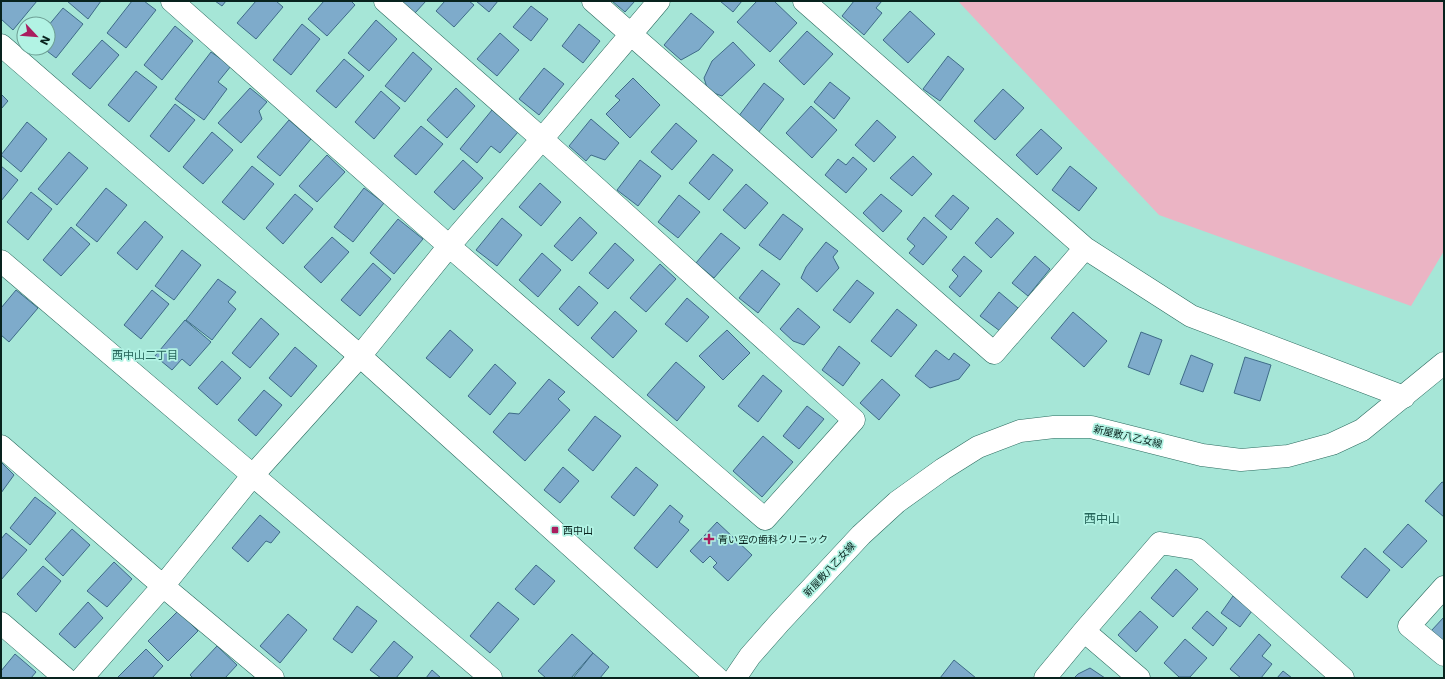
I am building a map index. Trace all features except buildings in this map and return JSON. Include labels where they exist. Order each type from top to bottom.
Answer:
[{"type":"street","points":[[172,1],[449,246],[765,519],[854,420],[542,139],[385,1]]},
{"type":"street","points":[[593,1],[994,353],[1085,248]]},
{"type":"street","points":[[82,678],[163,586],[252,475],[360,356],[449,246],[659,1]]},
{"type":"street","points":[[804,1],[1085,248],[1191,316],[1404,397]]},
{"type":"street","points":[[1,45],[360,356],[716,678]]},
{"type":"street","points":[[1,260],[491,678]]},
{"type":"street","name":"新屋敷八乙女線","points":[[735,678],[750,656],[861,535],[896,502],[943,468],[978,447],[1020,431],[1054,427],[1091,427],[1202,455],[1241,460],[1288,456],[1332,444],[1362,430],[1444,363]]},
{"type":"street","points":[[1,446],[163,586],[273,678]]},
{"type":"street","points":[[1045,678],[1160,543],[1197,549],[1343,678]]},
{"type":"street","points":[[1444,587],[1409,626],[1444,655]]},
{"type":"street","points":[[1,623],[65,678]]},
{"type":"street","points":[[1084,631],[1139,678]]},
{"type":"shaded area","points":[[958,1],[1444,1],[1444,251],[1411,306],[1159,215]]},
{"type":"place","name":"西中山","points":[[555,530]]},
{"type":"place","name":"青い空の歯科クリニック","points":[[709,539]]},
{"type":"district","name":"西中山二丁目","points":[[145,355]]},
{"type":"district","name":"西中山","points":[[1102,519]]}]
